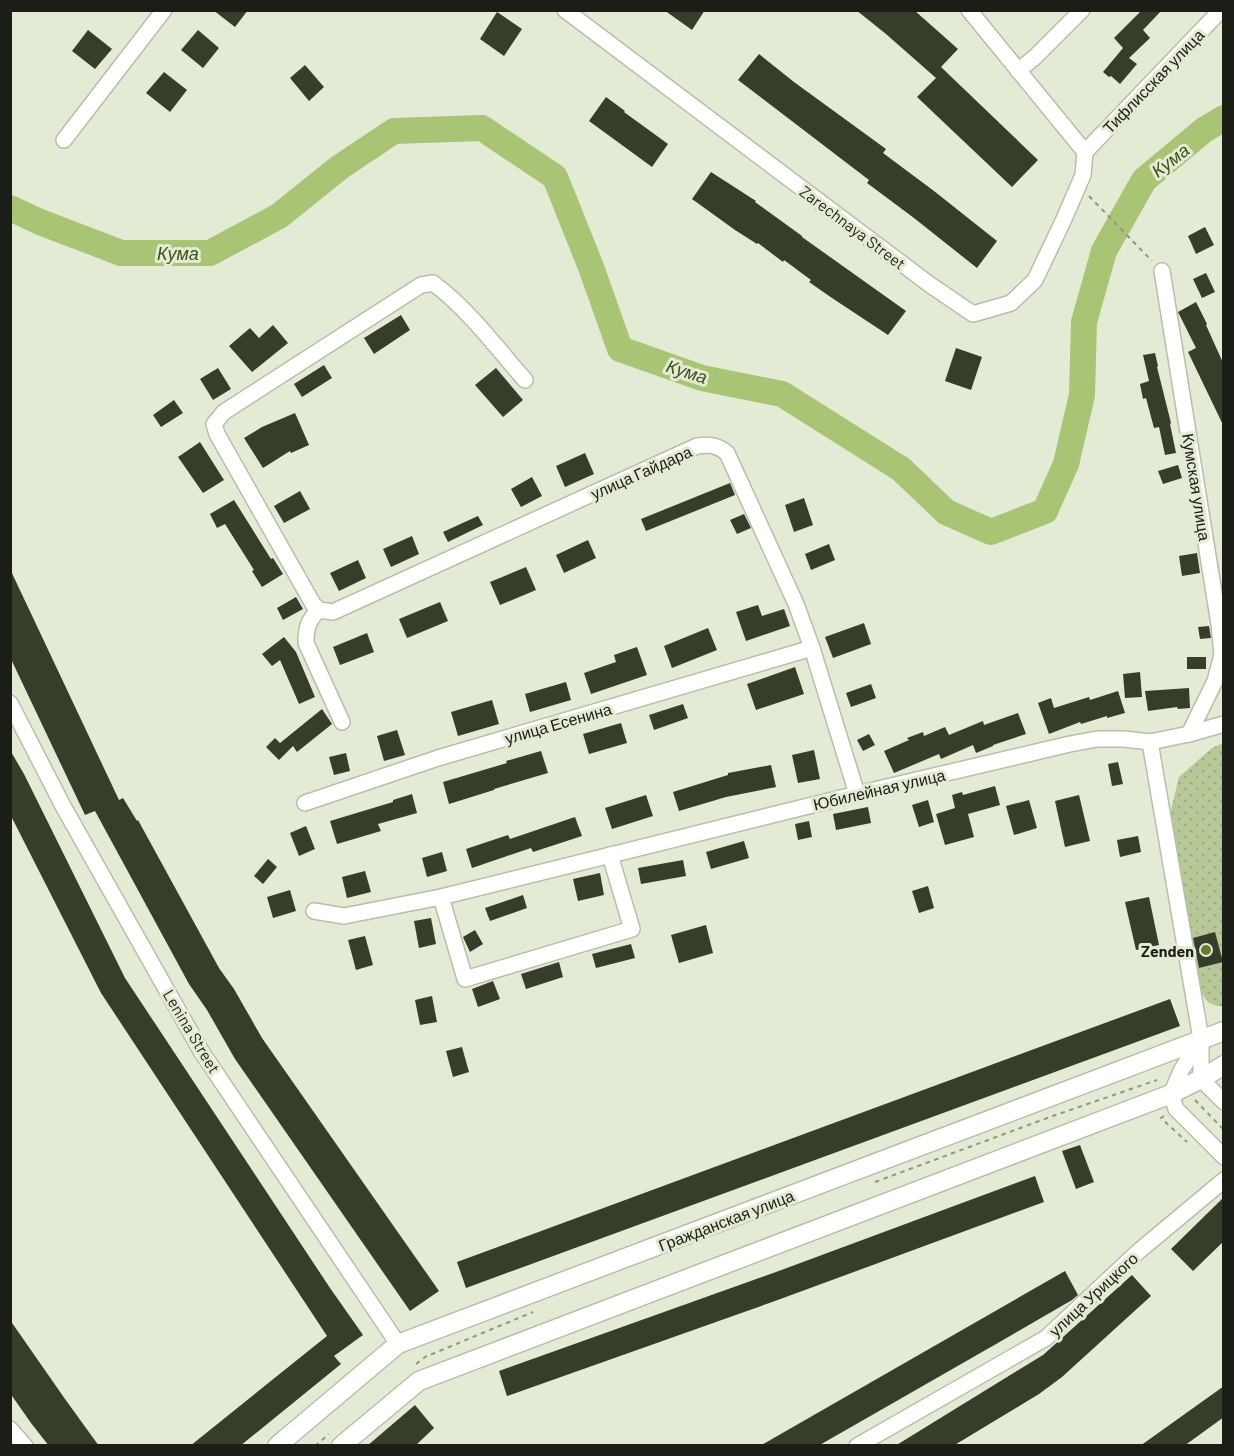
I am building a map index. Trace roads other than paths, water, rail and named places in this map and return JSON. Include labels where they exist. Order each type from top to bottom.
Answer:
[{"type":"street","points":[[64,140],[164,10]]},
{"type":"street","name":"Zarechnaya Street","points":[[565,10],[929,284],[973,314],[1011,303],[1035,280],[1079,186],[1083,175],[1085,152]]},
{"type":"street","points":[[969,10],[1085,152]]},
{"type":"street","points":[[1018,71],[1082,10]]},
{"type":"street","name":"Тифлисская улица","points":[[1085,152],[1221,10]]},
{"type":"street","name":"Кумская улица","points":[[1162,271],[1219,624],[1222,655],[1215,681],[1190,734]]},
{"type":"street","points":[[342,722],[306,643],[306,632],[311,618],[319,610],[217,434],[214,424],[224,412],[421,285],[433,283],[471,319],[525,380]]},
{"type":"street","name":"улица Гайдара","points":[[319,610],[333,612],[697,446],[708,444],[719,447],[727,453],[796,604],[813,648],[857,794]]},
{"type":"street","name":"улица Есенина","points":[[305,803],[438,758],[813,648]]},
{"type":"street","name":"Lenina Street","points":[[10,703],[63,806],[201,1051],[398,1344]]},
{"type":"street","points":[[1190,734],[1224,724]]},
{"type":"street","name":"Юбилейная улица","points":[[314,910],[344,916],[441,897],[1070,744],[1096,739],[1150,742],[1190,734]]},
{"type":"street","points":[[1150,742],[1201,1039],[1201,1079],[1224,1102]]},
{"type":"street","points":[[441,897],[465,979],[632,930],[610,855]]},
{"type":"street","name":"Гражданская улица","points":[[277,1446],[398,1344],[1224,1031]]},
{"type":"street","points":[[1201,1039],[1182,1069],[1171,1094],[1176,1109],[1224,1157]]},
{"type":"street","points":[[337,1438],[419,1381],[1171,1094],[1224,1065]]},
{"type":"street","name":"улица Урицкого","points":[[857,1446],[1046,1338],[1139,1251],[1224,1180]]},
{"type":"street","points":[[10,1429],[25,1446]]},
{"type":"waterway","name":"Кума","points":[[10,208],[121,253],[210,253],[279,216],[340,167],[394,131],[482,128],[555,177],[591,267],[620,349],[702,378],[782,394],[901,469],[946,512],[991,532],[1045,511],[1066,464],[1082,395],[1084,322],[1104,251],[1144,180],[1204,130],[1224,118]]},
{"type":"place","name":"Zenden","points":[[1206,950]]}]
